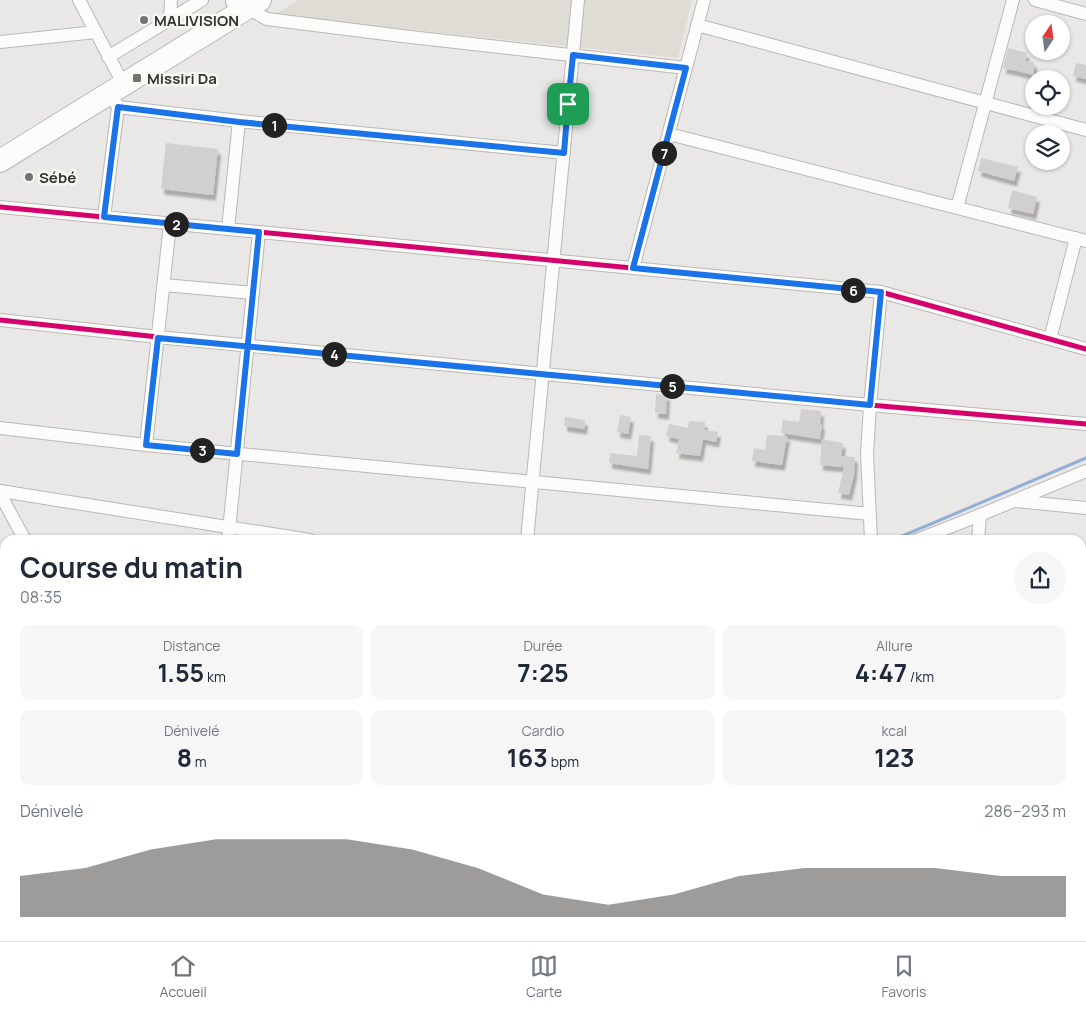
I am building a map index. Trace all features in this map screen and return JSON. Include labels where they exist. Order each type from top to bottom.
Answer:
[{"type":"highway","points":[[0,148],[113,83],[241,2]]},
{"type":"highway","points":[[0,162],[113,83]]},
{"type":"street","points":[[170,19],[171,0]]},
{"type":"street","points":[[113,83],[170,19],[202,0]]},
{"type":"street","points":[[527,535],[578,0]]},
{"type":"street","points":[[633,268],[704,0]]},
{"type":"street","points":[[957,208],[1014,0]]},
{"type":"street","points":[[1035,0],[1086,14]]},
{"type":"street","points":[[241,2],[267,19],[686,68]]},
{"type":"street","points":[[82,3],[96,32],[113,83],[104,217]]},
{"type":"street","points":[[697,25],[1086,130]]},
{"type":"street","points":[[0,42],[96,32]]},
{"type":"street","points":[[113,83],[239,122],[564,153]]},
{"type":"street","points":[[228,229],[239,122]]},
{"type":"street","points":[[669,134],[1081,240],[1050,339]]},
{"type":"street","points":[[0,207],[881,292],[1086,349]]},
{"type":"street","points":[[146,445],[170,224]]},
{"type":"street","points":[[229,534],[259,232]]},
{"type":"street","points":[[164,285],[253,293]]},
{"type":"street","points":[[871,535],[867,454],[881,292]]},
{"type":"street","points":[[0,320],[158,338],[1086,424]]},
{"type":"street","points":[[0,428],[237,454],[870,514]]},
{"type":"street","points":[[929,535],[1086,471]]},
{"type":"street","points":[[0,493],[242,535]]},
{"type":"street","points":[[0,493],[22,535]]},
{"type":"street","points":[[1015,500],[1086,508]]},
{"type":"street","points":[[978,535],[980,515]]},
{"type":"shaded area","points":[[298,0],[692,0],[678,58],[274,15]]},
{"type":"building","points":[[1008,48],[1025,52],[1025,61],[1034,62],[1034,70],[1025,70],[1025,73],[1003,68]]},
{"type":"building","points":[[1076,63],[1086,65],[1086,79],[1073,76]]},
{"type":"building","points":[[166,143],[218,149],[213,195],[161,189]]},
{"type":"building","points":[[981,158],[1018,167],[1014,181],[978,171]]},
{"type":"building","points":[[1012,190],[1037,197],[1033,214],[1008,208]]},
{"type":"building","points":[[656,394],[667,395],[666,414],[655,413]]},
{"type":"building","points":[[801,409],[821,411],[820,439],[781,433],[783,420],[799,422]]},
{"type":"building","points":[[620,415],[631,417],[628,434],[617,432]]},
{"type":"building","points":[[565,417],[585,420],[584,429],[564,426]]},
{"type":"building","points":[[689,421],[705,422],[704,430],[718,432],[716,442],[703,439],[700,456],[676,453],[679,439],[666,436],[669,424],[688,428]]},
{"type":"building","points":[[639,435],[651,436],[648,469],[609,463],[610,453],[637,456]]},
{"type":"building","points":[[767,435],[787,436],[782,465],[752,461],[754,448],[765,450]]},
{"type":"building","points":[[822,439],[843,443],[841,456],[855,457],[854,474],[849,495],[838,493],[844,467],[820,465]]},
{"type":"waterway","points":[[905,535],[1086,458]]},
{"type":"cycle path","points":[[0,207],[881,292],[1086,349]]},
{"type":"cycle path","points":[[0,320],[158,337],[1086,424]]},
{"type":"place","name":"MALIVISION","points":[[144,20]]},
{"type":"place","name":"Missiri Da","points":[[137,78]]},
{"type":"place","name":"Sébé","points":[[29,177]]},
{"type":"route","points":[[568,104],[564,153],[239,122],[118,107],[104,217],[259,232],[247,346],[237,454],[146,445],[158,338],[247,346],[870,405],[881,292],[633,268],[686,68],[573,55],[568,104]]}]
